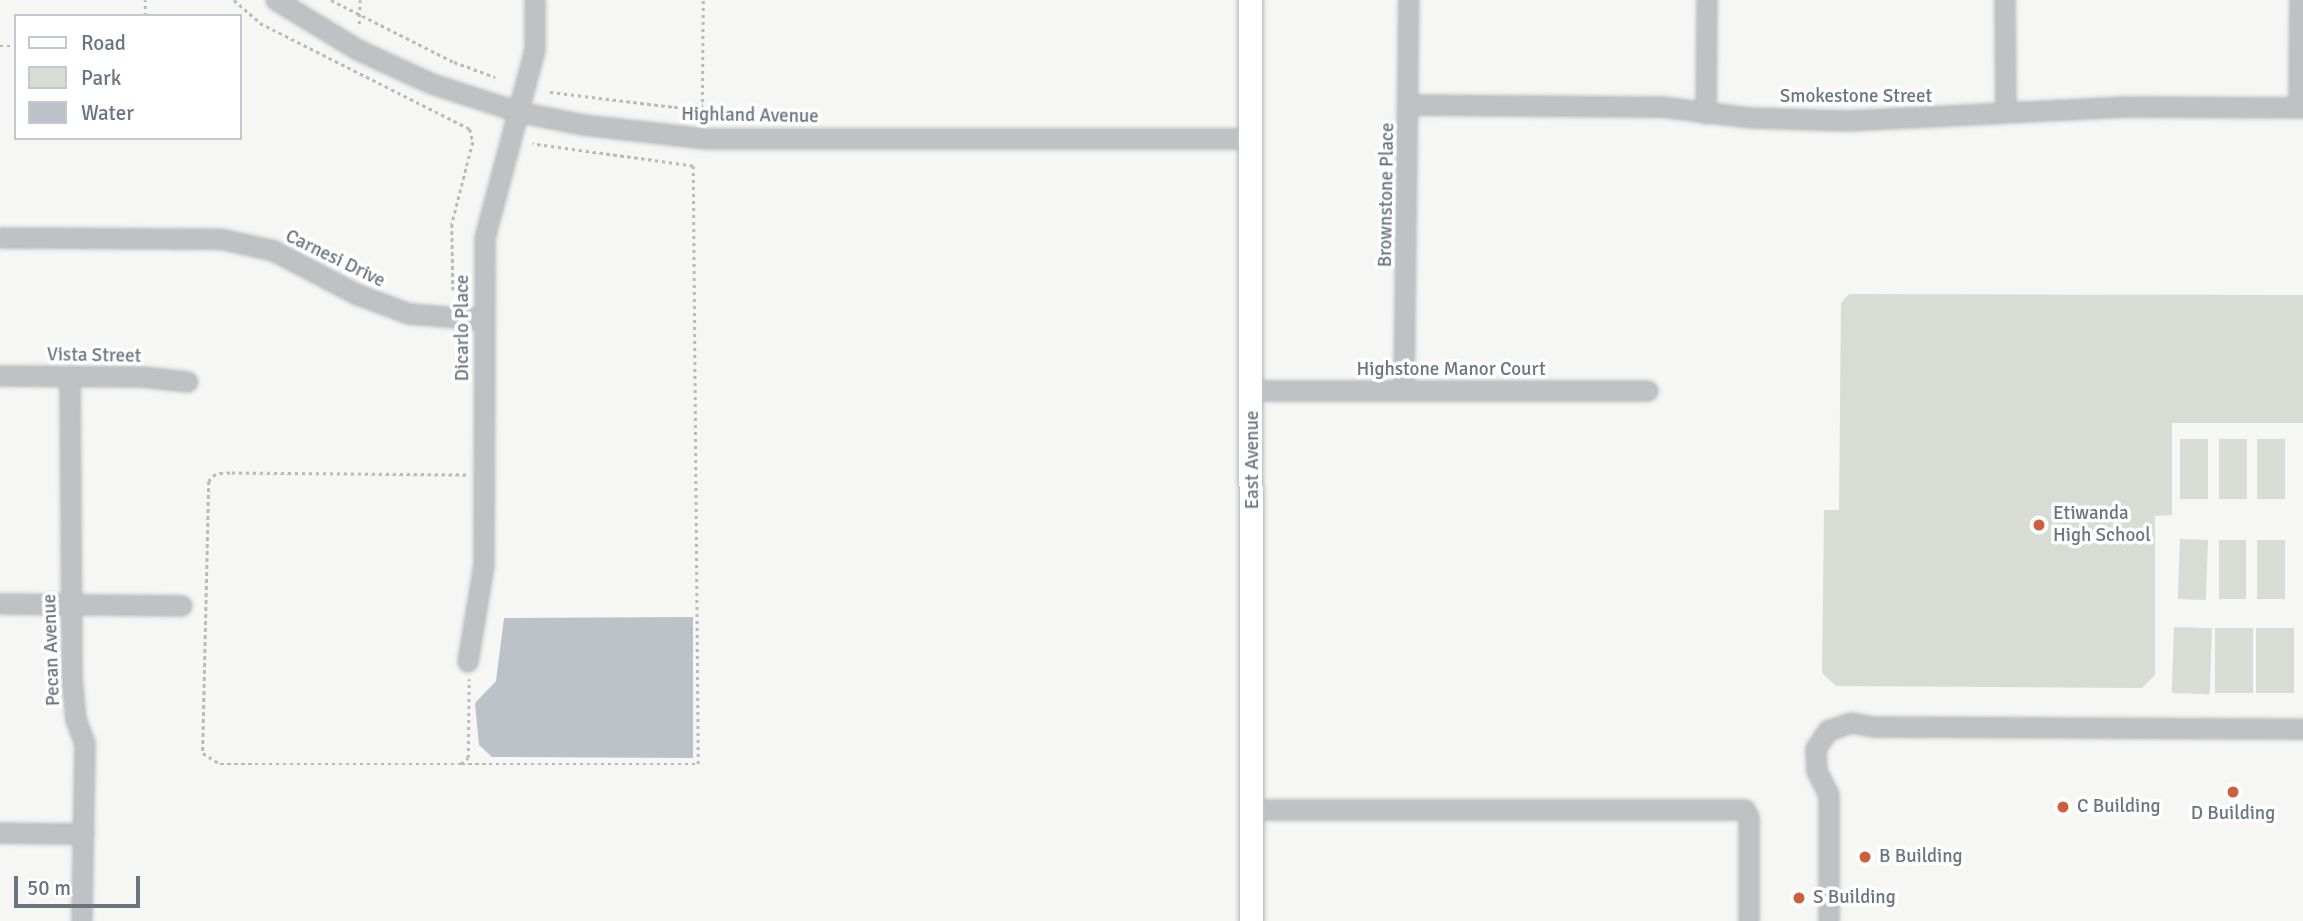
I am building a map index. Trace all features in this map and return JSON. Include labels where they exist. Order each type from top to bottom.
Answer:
[{"type":"main road","name":"East Avenue","points":[[1250,0],[1253,391],[1251,921]]},
{"type":"street","name":"Highland Avenue","points":[[276,0],[358,50],[432,84],[518,113],[583,125],[700,138],[1252,139]]},
{"type":"street","name":"Dicarlo Place","points":[[468,662],[484,565],[485,238],[535,50],[535,0]]},
{"type":"street","name":"Brownstone Place","points":[[1404,391],[1409,0]]},
{"type":"street","points":[[1706,114],[1707,0]]},
{"type":"street","points":[[2005,0],[2006,112]]},
{"type":"street","points":[[2300,0],[2301,108]]},
{"type":"street","name":"Smokestone Street","points":[[1409,106],[1661,107],[1706,114],[1849,121],[1972,118],[2006,112],[2301,108]]},
{"type":"street","name":"Carnesi Drive","points":[[0,238],[220,239],[274,251],[356,294],[409,314],[484,320]]},
{"type":"street","name":"Vista Street","points":[[0,376],[70,376],[188,382]]},
{"type":"street","name":"Pecan Avenue","points":[[70,376],[70,605],[73,693],[85,744],[82,921]]},
{"type":"street","name":"Highstone Manor Court","points":[[1253,391],[1648,391]]},
{"type":"street","points":[[0,604],[182,606]]},
{"type":"street","points":[[1829,921],[1829,795],[1817,771],[1816,749],[1828,730],[1851,723],[1874,727],[2303,729]]},
{"type":"street","points":[[1252,810],[1618,815],[1745,810],[1749,818],[1749,921]]},
{"type":"street","points":[[0,833],[84,834]]},
{"type":"path","points":[[234,0],[260,23],[470,129],[473,142],[452,224],[453,290]]},
{"type":"path","points":[[331,0],[359,16],[495,76]]},
{"type":"path","points":[[359,24],[360,0]]},
{"type":"path","points":[[702,116],[703,0]]},
{"type":"path","points":[[550,92],[674,107],[703,104]]},
{"type":"path","points":[[484,475],[216,474],[209,481],[201,738],[208,760],[220,764],[698,764],[693,166],[532,144]]},
{"type":"path","points":[[461,764],[468,758],[468,662]]},
{"type":"green space","points":[[1849,294],[2303,295],[2303,423],[2172,423],[2172,515],[2155,516],[2155,675],[2142,688],[1836,686],[1822,673],[1824,510],[1839,510],[1841,303]]},
{"type":"green space","points":[[2180,439],[2208,439],[2208,499],[2180,499]]},
{"type":"green space","points":[[2219,439],[2247,439],[2247,499],[2219,499]]},
{"type":"green space","points":[[2257,439],[2285,439],[2285,499],[2257,499]]},
{"type":"green space","points":[[2180,539],[2208,540],[2206,600],[2178,599]]},
{"type":"green space","points":[[2219,540],[2246,540],[2246,599],[2219,599]]},
{"type":"green space","points":[[2257,540],[2285,540],[2285,599],[2257,599]]},
{"type":"green space","points":[[2174,627],[2212,628],[2210,694],[2172,693]]},
{"type":"green space","points":[[2215,628],[2253,628],[2253,693],[2215,693]]},
{"type":"green space","points":[[2256,628],[2294,628],[2294,693],[2256,693]]},
{"type":"water","points":[[693,617],[693,758],[492,757],[479,745],[475,703],[496,681],[504,618]]},
{"type":"place","name":"Etiwanda High School","points":[[2039,525]]},
{"type":"place","name":"D Building","points":[[2233,792]]},
{"type":"place","name":"C Building","points":[[2063,807]]},
{"type":"place","name":"B Building","points":[[1865,857]]},
{"type":"place","name":"S Building","points":[[1799,898]]}]
